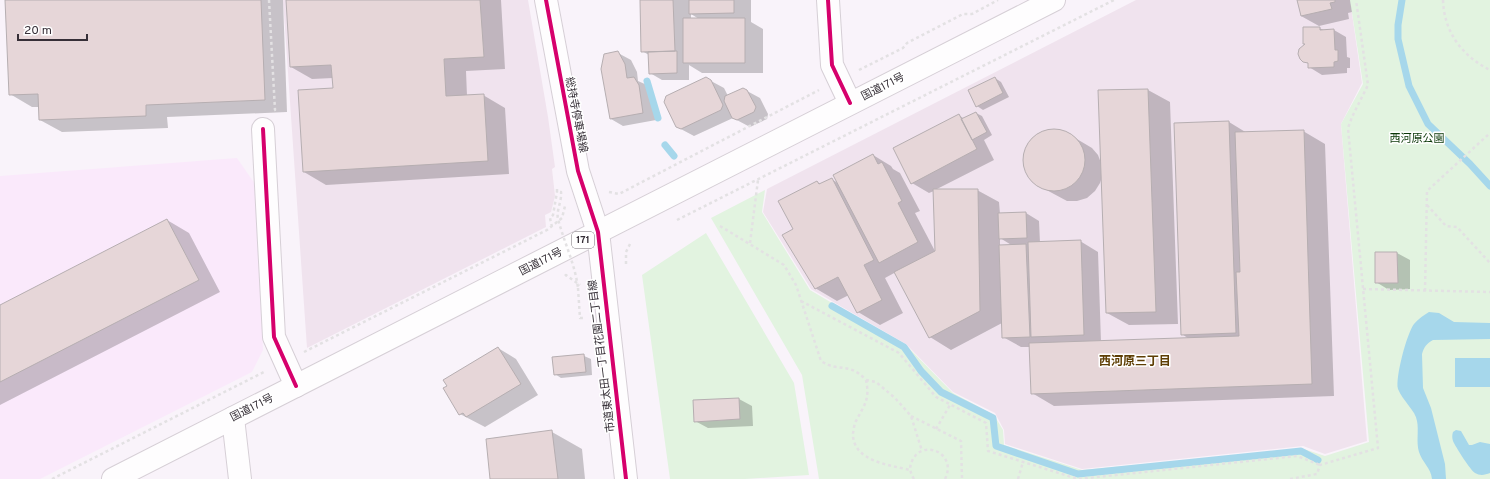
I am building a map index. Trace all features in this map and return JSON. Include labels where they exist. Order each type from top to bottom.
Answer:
[{"type":"main road","name":"総持寺停車場線","points":[[546,0],[578,171],[598,232]]},
{"type":"main road","points":[[828,0],[832,65],[850,103]]},
{"type":"main road","name":"国道171号","points":[[113,479],[1054,0]]},
{"type":"main road","points":[[263,129],[274,337],[296,386]]},
{"type":"main road","name":"市道東太田一丁目花園二丁目線","points":[[598,232],[602,279],[626,479]]},
{"type":"main road","points":[[233,418],[240,479]]},
{"type":"path","points":[[263,129],[262,110],[275,110],[269,0]]},
{"type":"path","points":[[603,192],[619,194],[903,48],[907,42],[963,14],[972,14],[998,0]]},
{"type":"path","points":[[675,220],[758,180],[1114,0]]},
{"type":"path","points":[[801,301],[899,353],[936,397],[986,423],[988,451],[1078,479],[1297,456],[1320,465],[1378,448],[1348,128],[1368,85],[1356,0]]},
{"type":"path","points":[[1443,0],[1446,19],[1455,40],[1470,58],[1490,70]]},
{"type":"path","points":[[1425,291],[1427,191],[1490,132]]},
{"type":"path","points":[[750,243],[758,180]]},
{"type":"path","points":[[552,227],[550,218],[553,215],[557,191],[561,192],[562,196],[557,217],[576,277],[579,312]]},
{"type":"path","points":[[1427,205],[1446,226],[1457,227],[1490,263]]},
{"type":"path","points":[[52,479],[552,227],[562,218],[564,211]]},
{"type":"path","points":[[720,226],[784,265],[796,285],[821,362],[831,366],[850,368],[866,380],[876,382],[895,398],[911,416],[961,441],[962,479]]},
{"type":"path","points":[[627,269],[626,252],[631,242],[636,240]]},
{"type":"path","points":[[1363,289],[1490,292]]},
{"type":"path","points":[[866,380],[868,396],[866,405],[855,423],[854,443],[858,450],[866,457],[910,470]]},
{"type":"path","points":[[936,428],[950,405]]},
{"type":"path","points":[[911,416],[922,451]]},
{"type":"path","points":[[914,479],[910,470],[913,458],[922,451],[929,449],[942,454],[946,459],[948,465],[947,479]]},
{"type":"path","points":[[1018,479],[1022,462]]},
{"type":"path","points":[[1318,479],[1317,474],[1320,465]]},
{"type":"path","points":[[1124,474],[1125,479]]},
{"type":"path","points":[[1290,479],[1317,474]]},
{"type":"shaded area","points":[[283,0],[528,0],[555,167],[552,169],[555,196],[551,212],[545,215],[546,227],[307,348]]},
{"type":"shaded area","points":[[1136,0],[1350,0],[1362,83],[1341,124],[1367,441],[1325,454],[1303,446],[1082,469],[1005,444],[1004,430],[995,413],[953,392],[906,344],[811,289],[763,212],[767,189]]},
{"type":"shaded area","points":[[237,158],[255,184],[263,350],[252,372],[40,479],[0,479],[0,176]]},
{"type":"green space","name":"西河原公園","points":[[1350,0],[1490,0],[1490,479],[819,479],[802,375],[711,218],[765,190],[762,212],[810,290],[832,303],[830,308],[906,345],[953,393],[994,415],[1003,430],[1004,445],[1082,470],[1304,449],[1325,456],[1369,442],[1341,124],[1363,84]]},
{"type":"green space","points":[[706,233],[794,383],[809,475],[745,479],[670,479],[642,275]]},
{"type":"water","points":[[1429,312],[1439,313],[1454,322],[1490,323],[1490,339],[1433,340],[1429,342],[1422,354],[1423,388],[1431,408],[1445,464],[1446,479],[1432,479],[1430,472],[1419,452],[1418,425],[1416,417],[1398,389],[1398,375],[1408,336],[1414,324]]},
{"type":"water","points":[[1455,358],[1490,358],[1490,387],[1455,387]]},
{"type":"water","points":[[1456,430],[1461,431],[1469,445],[1480,442],[1490,444],[1490,473],[1479,475],[1470,468],[1453,441],[1453,432]]},
{"type":"building","points":[[5,0],[261,0],[265,100],[146,105],[146,116],[39,120],[38,94],[9,95]]},
{"type":"building","points":[[286,0],[480,0],[484,57],[444,59],[446,96],[484,94],[488,161],[303,172],[298,90],[333,88],[331,65],[290,67]]},
{"type":"building","points":[[640,0],[673,0],[675,51],[641,52]]},
{"type":"building","points":[[689,0],[734,0],[734,13],[689,14]]},
{"type":"building","points":[[1297,0],[1335,0],[1335,2],[1330,3],[1332,9],[1301,16]]},
{"type":"building","points":[[683,18],[745,18],[745,63],[683,63]]},
{"type":"building","points":[[1303,27],[1320,27],[1320,30],[1334,29],[1335,50],[1338,50],[1338,61],[1334,62],[1334,67],[1308,68],[1308,63],[1303,62],[1300,59],[1298,54],[1299,49],[1305,44],[1303,44]]},
{"type":"building","points":[[618,51],[625,64],[627,78],[634,77],[639,85],[643,113],[610,119],[601,69],[604,54]]},
{"type":"building","points":[[677,51],[677,73],[649,74],[648,52]]},
{"type":"building","points":[[706,77],[711,80],[723,105],[721,110],[681,129],[676,127],[664,102],[666,96]]},
{"type":"building","points":[[995,77],[1003,93],[976,107],[968,90]]},
{"type":"building","points":[[743,88],[747,90],[756,107],[754,112],[737,120],[732,118],[724,101],[725,96]]},
{"type":"building","points":[[1148,89],[1156,312],[1106,313],[1098,90]]},
{"type":"building","points":[[976,112],[987,132],[972,140],[961,119]]},
{"type":"building","points":[[959,114],[977,149],[911,184],[893,148]]},
{"type":"building","points":[[1229,121],[1236,333],[1181,335],[1174,123]]},
{"type":"building","points":[[1054,129],[1071,134],[1076,138],[1080,143],[1085,160],[1080,177],[1076,182],[1071,186],[1054,191],[1037,186],[1032,182],[1028,177],[1023,160],[1028,143],[1032,138],[1037,134]]},
{"type":"building","points":[[1304,130],[1312,384],[1031,394],[1029,343],[1239,336],[1236,272],[1240,272],[1235,132]]},
{"type":"building","points":[[873,154],[878,164],[882,162],[902,201],[898,203],[918,242],[879,263],[833,175]]},
{"type":"building","points":[[832,178],[874,260],[864,265],[882,300],[857,313],[838,277],[815,289],[782,235],[793,229],[778,201],[817,181],[819,184]]},
{"type":"building","points":[[933,189],[978,189],[980,311],[929,338],[894,272],[935,251]]},
{"type":"building","points":[[1026,212],[1027,238],[999,239],[998,213]]},
{"type":"building","points":[[167,219],[199,280],[0,382],[0,305]]},
{"type":"building","points":[[1081,240],[1084,335],[1031,337],[1028,242]]},
{"type":"building","points":[[1026,244],[1030,337],[1002,338],[999,245]]},
{"type":"building","points":[[1375,252],[1397,252],[1398,283],[1375,283]]},
{"type":"building","points":[[498,347],[521,384],[466,417],[463,413],[459,415],[443,388],[447,386],[443,380]]},
{"type":"building","points":[[584,354],[586,372],[554,375],[552,357]]},
{"type":"building","points":[[739,398],[740,419],[694,422],[693,400]]},
{"type":"building","points":[[552,430],[558,479],[490,479],[486,439]]},
{"type":"waterway","points":[[1402,0],[1398,25],[1398,39],[1409,86],[1428,124],[1470,164],[1490,186]]},
{"type":"waterway","points":[[647,81],[658,118]]},
{"type":"waterway","points":[[665,145],[674,156]]},
{"type":"waterway","points":[[832,306],[904,347],[921,371],[941,392],[993,418],[996,446],[1078,474],[1301,451],[1318,460]]},
{"type":"cycle path","points":[[546,0],[578,171],[598,232],[626,479]]},
{"type":"cycle path","points":[[828,0],[832,65],[850,103]]},
{"type":"cycle path","points":[[263,129],[274,337],[296,386]]},
{"type":"district","name":"西河原三丁目","points":[[1135,362]]}]
